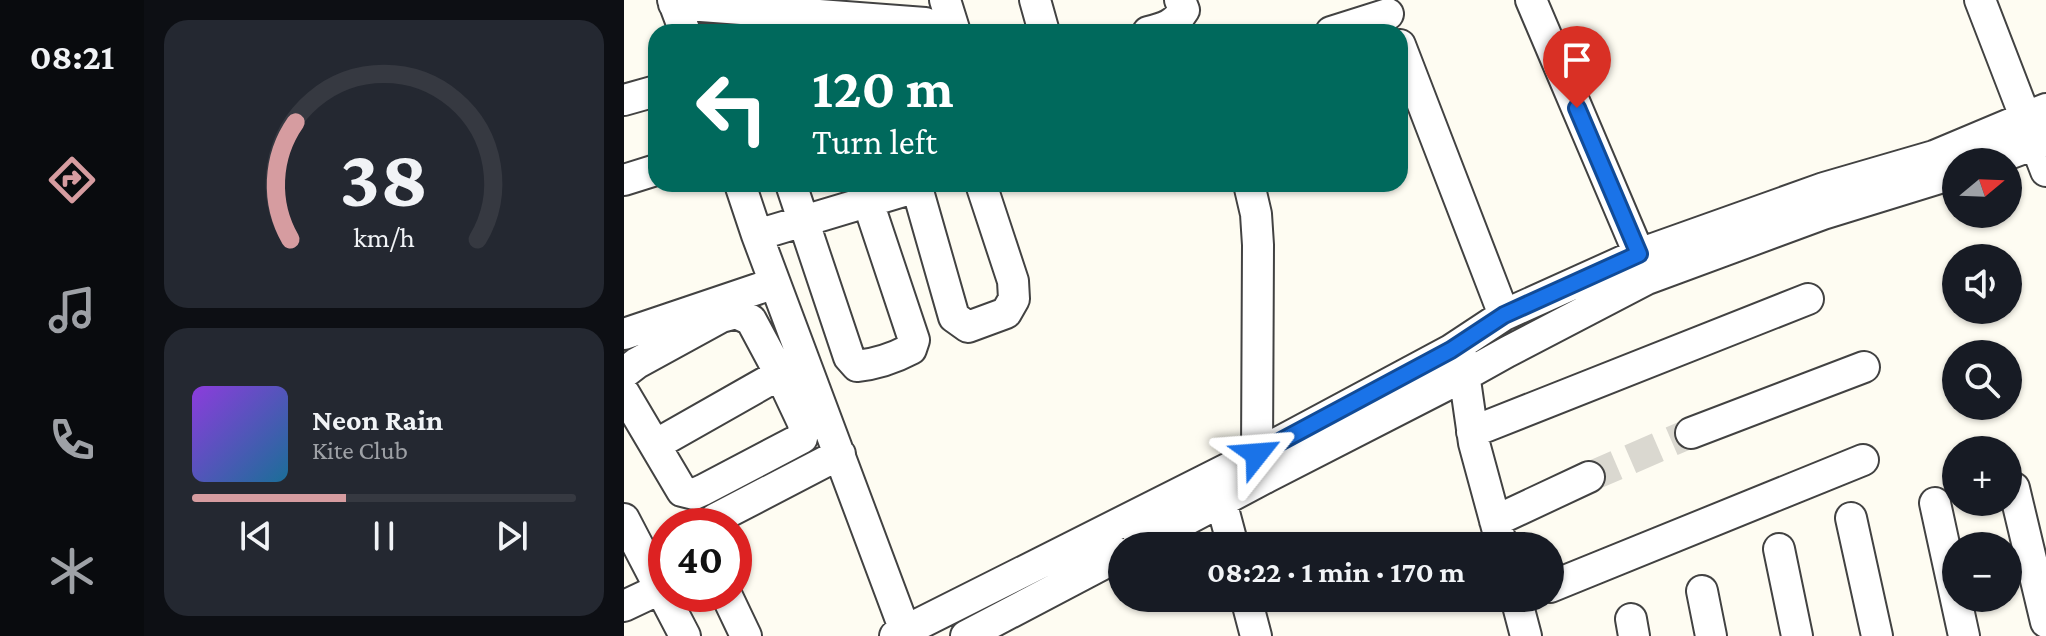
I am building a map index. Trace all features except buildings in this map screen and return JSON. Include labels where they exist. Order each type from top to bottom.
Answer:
[{"type":"street","points":[[945,0],[952,24]]},
{"type":"street","points":[[1035,0],[1042,24]]},
{"type":"street","points":[[1171,24],[1184,10],[1180,0]]},
{"type":"street","points":[[1531,0],[1639,254]]},
{"type":"street","points":[[1980,0],[2040,137]]},
{"type":"street","points":[[677,12],[925,23]]},
{"type":"street","points":[[1358,24],[1389,15]]},
{"type":"street","points":[[1408,66],[1504,315]]},
{"type":"street","points":[[624,100],[648,93]]},
{"type":"street","points":[[624,373],[721,317],[736,313],[751,320],[792,367],[840,454],[903,634],[1257,454],[1460,345],[1504,315],[1639,254],[1824,188],[1934,156],[2040,137]]},
{"type":"street","points":[[2017,148],[2040,137]]},
{"type":"street","points":[[624,180],[648,172]]},
{"type":"street","points":[[1163,532],[1647,279],[1823,214],[1942,177]]},
{"type":"street","points":[[624,393],[682,491],[694,494],[802,438],[804,425],[775,283],[743,192]]},
{"type":"street","points":[[757,235],[803,221],[865,193],[914,340],[911,349],[873,364],[857,366],[849,357],[803,221],[794,192]]},
{"type":"street","points":[[918,192],[954,317],[968,327],[1006,313],[1014,299],[1013,281],[984,192]]},
{"type":"street","points":[[1251,192],[1258,245],[1257,454]]},
{"type":"street","points":[[624,334],[775,283]]},
{"type":"street","points":[[1472,432],[1808,299]]},
{"type":"street","points":[[1460,345],[1472,432],[1497,532]]},
{"type":"street","points":[[655,445],[792,367]]},
{"type":"street","points":[[1691,433],[1864,367]]},
{"type":"street","points":[[736,508],[840,454]]},
{"type":"street","points":[[1564,581],[1863,460]]},
{"type":"street","points":[[1501,532],[1589,477]]},
{"type":"street","points":[[1221,501],[1229,532]]},
{"type":"street","points":[[1935,503],[1964,636]]},
{"type":"street","points":[[2021,516],[2046,622]]},
{"type":"street","points":[[1851,518],[1877,636]]},
{"type":"street","points":[[624,519],[648,566]]},
{"type":"street","points":[[1779,549],[1797,636]]},
{"type":"street","points":[[966,636],[1108,561]]},
{"type":"street","points":[[1702,591],[1711,636]]},
{"type":"street","points":[[624,606],[648,595]]},
{"type":"street","points":[[672,612],[685,636]]},
{"type":"street","points":[[735,612],[746,636]]},
{"type":"street","points":[[1250,612],[1256,636]]},
{"type":"street","points":[[1521,612],[1526,636]]},
{"type":"tunnel","points":[[1589,477],[1691,433]]},
{"type":"route","points":[[1257,454],[1451,350],[1504,315],[1639,254],[1577,108]]}]
